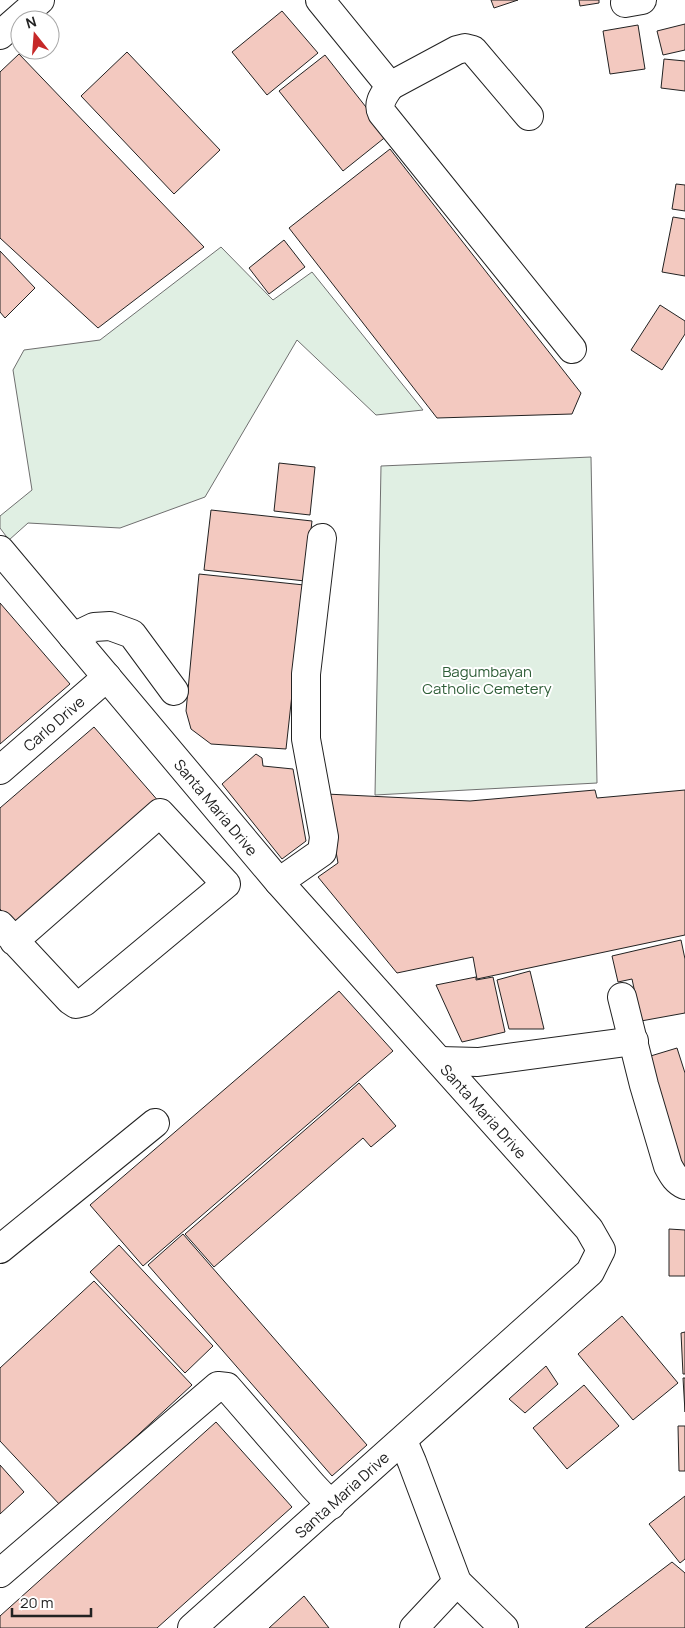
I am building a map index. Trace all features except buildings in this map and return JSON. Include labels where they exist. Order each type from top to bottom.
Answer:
[{"type":"street","points":[[0,35],[40,0]]},
{"type":"street","points":[[320,0],[390,86]]},
{"type":"street","points":[[529,116],[473,50],[465,48],[457,50],[390,86],[379,108],[572,349]]},
{"type":"street","points":[[279,882],[322,852],[324,837],[306,739],[306,674],[322,538]]},
{"type":"street","name":"Santa Maria Drive","points":[[0,550],[279,882],[590,1229],[601,1250],[590,1272],[192,1628]]},
{"type":"street","points":[[73,637],[94,627],[110,626],[132,634],[174,691]]},
{"type":"street","name":"Carlo Drive","points":[[0,770],[107,677]]},
{"type":"street","points":[[160,813],[226,884],[84,1002],[76,1004],[70,1000],[7,933],[160,813]]},
{"type":"street","points":[[622,997],[644,1085],[668,1166],[679,1183],[685,1185]]},
{"type":"street","points":[[440,1061],[478,1062],[634,1041]]},
{"type":"street","points":[[0,1249],[155,1123]]},
{"type":"street","points":[[0,1573],[218,1386],[227,1387],[312,1486],[331,1504]]},
{"type":"street","points":[[402,1441],[412,1462],[457,1582],[502,1627]]},
{"type":"street","points":[[414,1628],[457,1582]]},
{"type":"green space","points":[[221,247],[273,300],[312,272],[423,410],[376,415],[297,340],[205,497],[120,528],[28,523],[9,540],[0,528],[0,516],[32,490],[13,370],[24,350],[100,340]]},
{"type":"green space","name":"Bagumbayan Catholic Cemetery","points":[[591,457],[597,783],[375,795],[381,466]]}]
